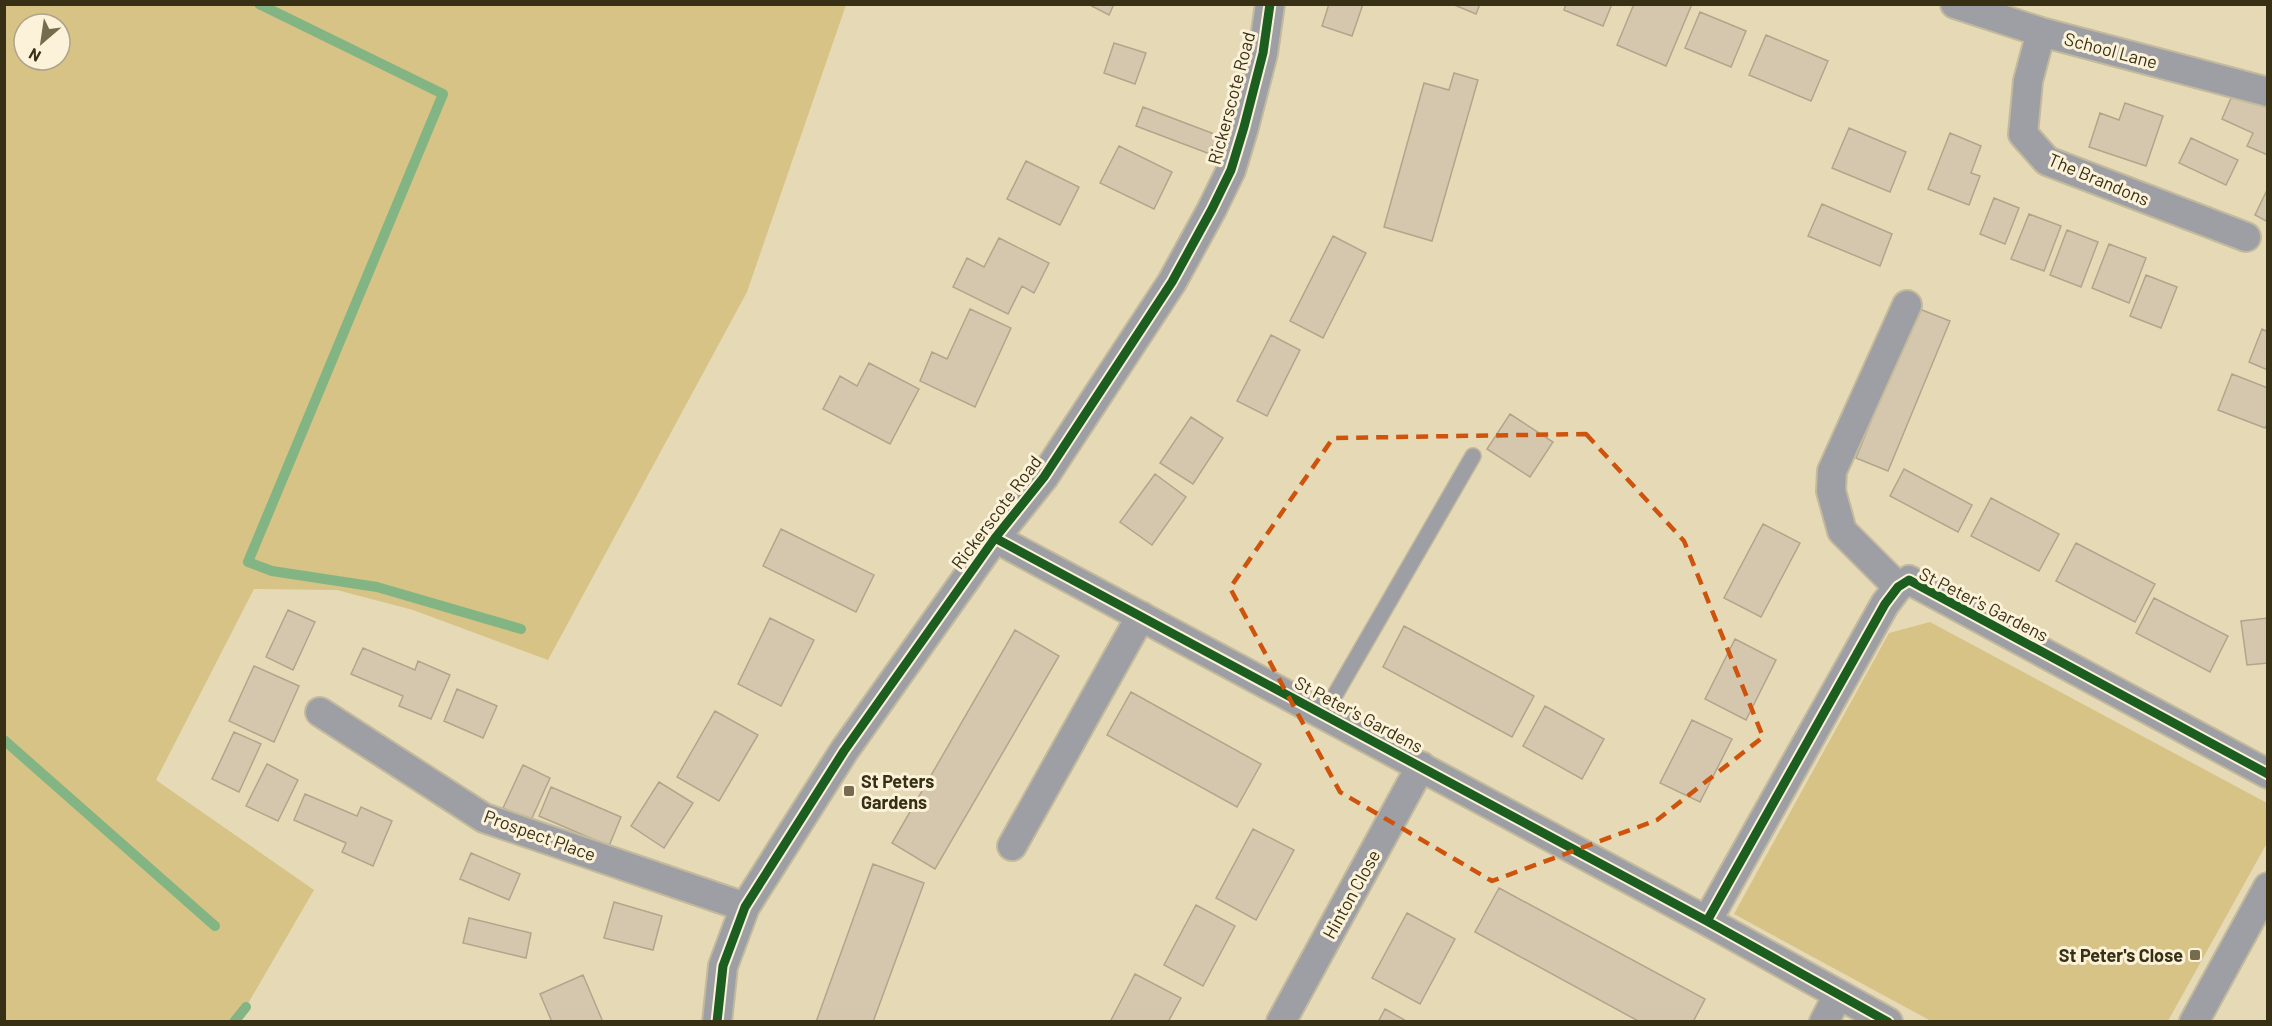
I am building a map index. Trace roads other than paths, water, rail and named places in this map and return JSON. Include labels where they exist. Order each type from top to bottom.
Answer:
[{"type":"street","name":"Rickerscote Road","points":[[717,1022],[723,966],[745,907],[844,751],[995,538],[1044,477],[1172,282],[1212,210],[1231,170],[1244,127],[1263,53],[1270,4]]},
{"type":"street","name":"School Lane","points":[[1955,4],[2041,32],[2268,92]]},
{"type":"street","name":"The Brandons","points":[[2041,32],[2028,81],[2024,134],[2047,161],[2246,237]]},
{"type":"street","points":[[1898,587],[1842,531],[1831,491],[1832,471],[1907,305]]},
{"type":"street","name":"St Peter's Gardens","points":[[995,538],[1707,921],[1887,1022]]},
{"type":"street","name":"St Peter's Gardens","points":[[1707,921],[1885,604],[1898,587],[1908,580],[2268,774]]},
{"type":"street","points":[[1012,846],[1141,616]]},
{"type":"street","name":"Prospect Place","points":[[320,712],[484,818],[745,907]]},
{"type":"street","name":"Hinton Close","points":[[1281,1022],[1420,766]]},
{"type":"street","points":[[2194,1022],[2268,887]]},
{"type":"street","points":[[1824,1022],[1838,995]]},
{"type":"lane","points":[[1324,714],[1473,456]]},
{"type":"waterway","points":[[259,4],[443,94],[248,562],[272,571],[377,587],[521,629]]},
{"type":"waterway","points":[[4,740],[215,926]]},
{"type":"waterway","points":[[234,1022],[246,1007]]},
{"type":"place","name":"St Peters Gardens","points":[[849,791]]},
{"type":"place","name":"St Peter's Close","points":[[2195,955]]}]
